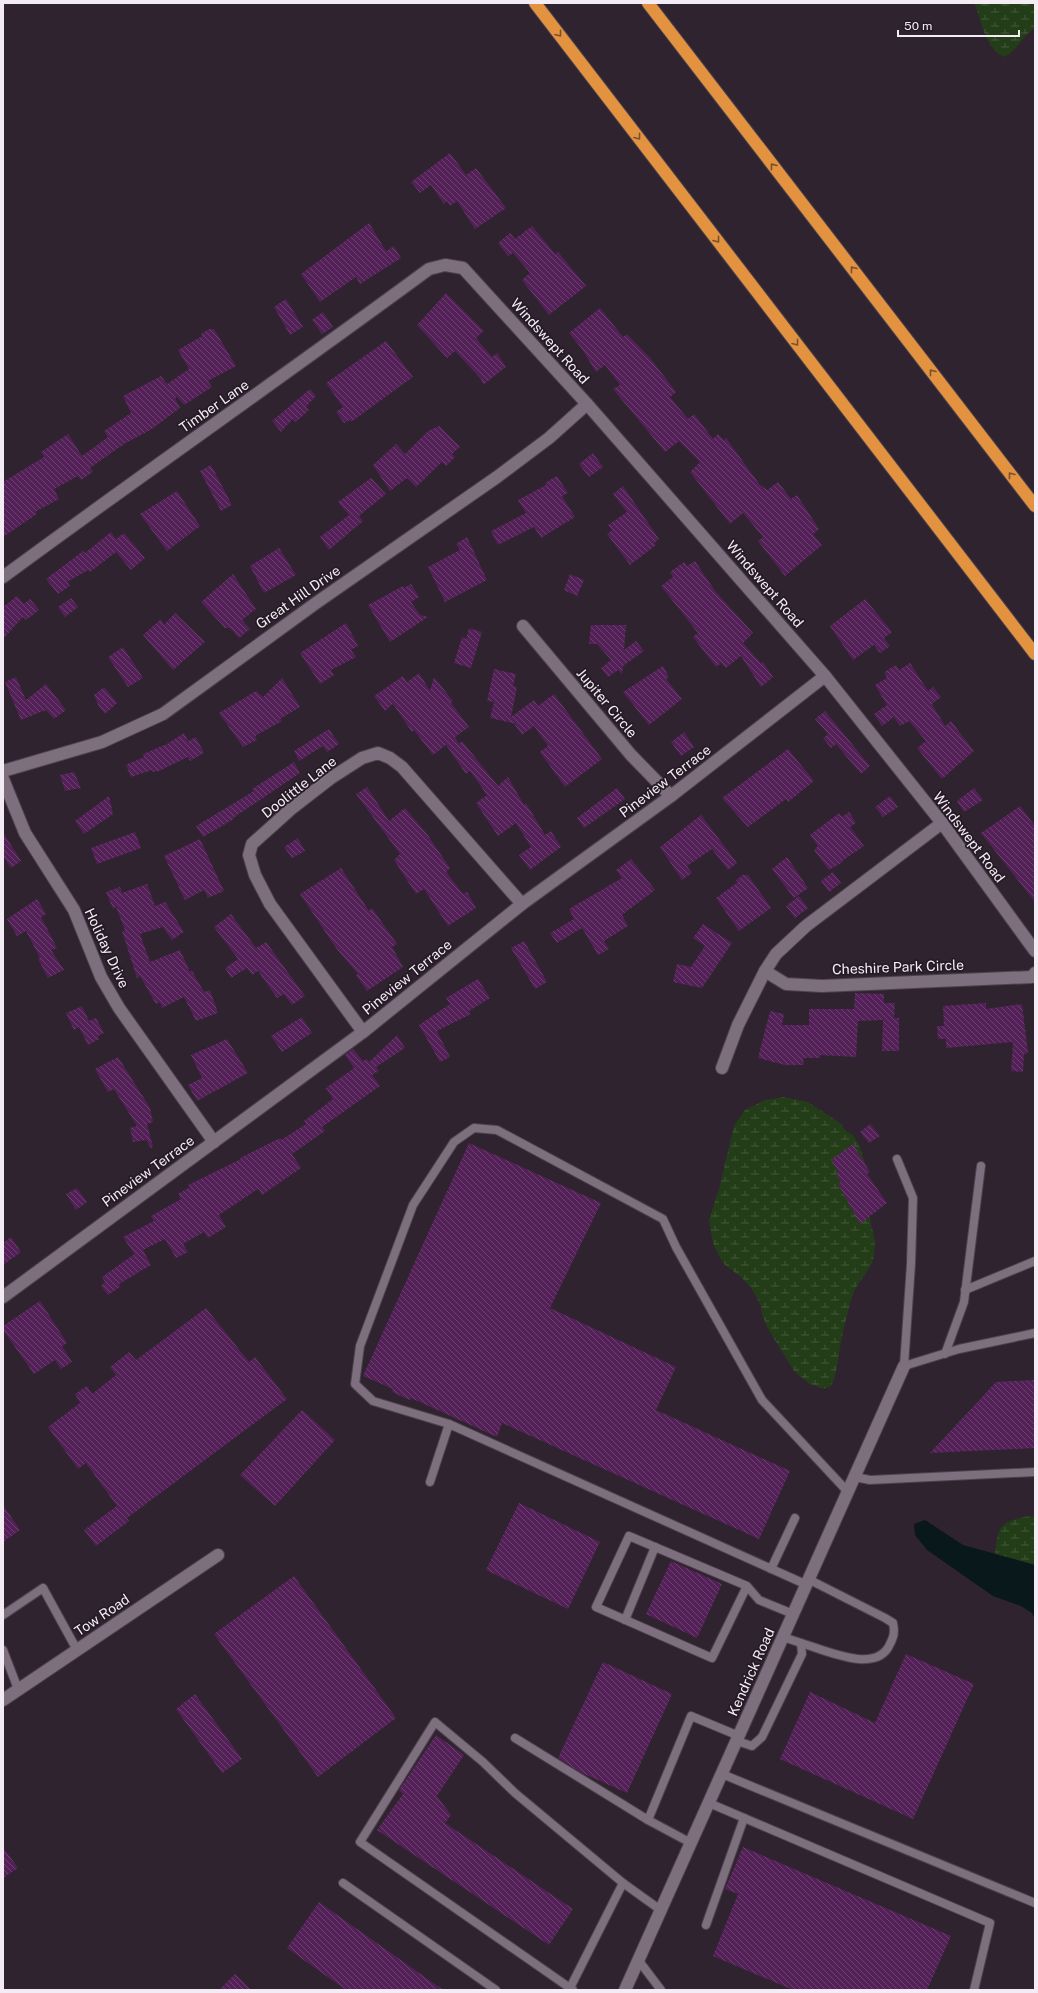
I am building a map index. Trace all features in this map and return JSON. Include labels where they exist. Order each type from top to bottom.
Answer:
[{"type":"highway","points":[[535,3],[1035,654]]},
{"type":"highway","points":[[648,3],[1035,506]]},
{"type":"street","name":"Windswept Road","points":[[445,265],[463,268],[587,404],[825,676],[942,823],[1035,951]]},
{"type":"street","name":"Timber Lane","points":[[3,577],[98,506],[310,357],[429,269],[445,265]]},
{"type":"street","name":"Great Hill Drive","points":[[3,771],[102,742],[163,714],[316,603],[497,477],[549,438],[587,404]]},
{"type":"street","name":"Jupiter Circle","points":[[523,626],[631,755],[671,796]]},
{"type":"street","name":"Pineview Terrace","points":[[3,1296],[363,1032],[522,904],[671,796],[825,676]]},
{"type":"street","name":"Doolittle Lane","points":[[363,1032],[270,904],[255,875],[249,855],[252,844],[291,809],[331,778],[355,762],[378,753],[390,758],[402,767],[522,904]]},
{"type":"street","name":"Holiday Drive","points":[[3,779],[25,833],[74,910],[101,977],[119,1008],[214,1142]]},
{"type":"street","points":[[722,1068],[738,1025],[765,971],[776,954],[806,926],[942,823]]},
{"type":"street","name":"Cheshire Park Circle","points":[[765,971],[786,984],[822,986],[1032,977],[1035,973]]},
{"type":"street","name":"Kendrick Road","points":[[625,1990],[738,1739],[806,1581],[848,1492],[904,1366]]},
{"type":"street","name":"Tow Road","points":[[3,1700],[218,1555]]},
{"type":"lane","points":[[783,1637],[854,1659],[871,1660],[880,1656],[888,1649],[895,1631],[893,1623],[885,1618],[806,1581],[771,1569],[449,1424],[373,1401],[355,1384],[360,1346],[413,1205],[454,1142],[474,1128],[497,1130],[663,1219],[676,1247],[762,1400],[848,1492]]},
{"type":"lane","points":[[897,1159],[913,1198],[911,1264],[904,1366],[945,1354],[1035,1334]]},
{"type":"lane","points":[[945,1354],[964,1302],[981,1166]]},
{"type":"lane","points":[[965,1290],[1035,1261]]},
{"type":"lane","points":[[430,1482],[449,1424]]},
{"type":"lane","points":[[855,1476],[870,1480],[1035,1472]]},
{"type":"lane","points":[[771,1569],[796,1518]]},
{"type":"lane","points":[[747,1586],[712,1658],[596,1607],[629,1536],[747,1586],[759,1600],[793,1614]]},
{"type":"lane","points":[[625,1620],[655,1547]]},
{"type":"lane","points":[[3,1615],[44,1588],[77,1650]]},
{"type":"lane","points":[[648,1820],[691,1716],[752,1746],[762,1737],[802,1654],[801,1643]]},
{"type":"lane","points":[[3,1650],[18,1690]]},
{"type":"lane","points":[[623,1883],[571,1989],[360,1842],[435,1722],[483,1762],[515,1793],[623,1883],[662,1910]]},
{"type":"lane","points":[[515,1738],[648,1820],[691,1843]]},
{"type":"lane","points":[[722,1774],[1035,1903]]},
{"type":"lane","points":[[709,1803],[990,1923],[974,1990]]},
{"type":"lane","points":[[706,1924],[744,1818]]},
{"type":"lane","points":[[343,1883],[496,1990]]},
{"type":"lane","points":[[639,1961],[661,1990]]},
{"type":"green space","points":[[974,3],[1035,3],[1035,28],[1013,51],[1004,57],[992,47],[984,33]]},
{"type":"green space","points":[[783,1097],[808,1102],[840,1123],[846,1131],[853,1135],[860,1147],[864,1160],[871,1225],[875,1247],[874,1256],[871,1265],[856,1287],[852,1297],[844,1328],[834,1380],[831,1386],[823,1389],[808,1383],[794,1371],[767,1327],[762,1314],[761,1306],[752,1289],[741,1277],[725,1265],[720,1258],[713,1243],[709,1220],[719,1189],[734,1126],[745,1110],[765,1100]]},
{"type":"green space","points":[[1029,1516],[1035,1517],[1035,1565],[995,1554],[999,1531],[1002,1526],[1012,1520]]},
{"type":"shaded area","points":[[925,1520],[963,1545],[1035,1565],[1035,1619],[1032,1613],[1021,1606],[993,1596],[927,1550],[915,1535],[914,1524]]},
{"type":"building","points":[[450,153],[466,175],[476,168],[506,208],[475,229],[457,201],[450,206],[447,201],[444,204],[431,185],[420,193],[411,182]]},
{"type":"building","points":[[369,223],[386,251],[394,246],[401,258],[360,284],[356,277],[320,302],[301,274]]},
{"type":"building","points":[[532,226],[555,254],[558,252],[586,286],[549,315],[522,280],[530,273],[513,253],[508,256],[498,243],[510,233],[515,239]]},
{"type":"building","points":[[446,293],[484,331],[476,338],[492,357],[497,353],[506,367],[483,385],[481,379],[455,351],[447,358],[417,325]]},
{"type":"building","points":[[286,299],[303,327],[290,335],[274,307]]},
{"type":"building","points":[[600,308],[623,337],[627,334],[651,359],[676,392],[670,397],[688,419],[694,414],[713,439],[718,434],[724,440],[726,438],[760,485],[767,490],[778,482],[791,499],[797,495],[819,529],[813,534],[822,545],[785,576],[758,541],[763,537],[743,513],[730,524],[690,472],[700,462],[679,441],[665,452],[613,389],[620,385],[605,365],[596,372],[582,349],[569,333]]},
{"type":"building","points":[[323,312],[333,327],[322,334],[312,320]]},
{"type":"building","points":[[209,329],[214,329],[236,366],[208,381],[212,387],[184,405],[177,397],[175,398],[180,408],[152,429],[124,444],[90,468],[93,472],[81,480],[78,476],[54,489],[59,499],[35,512],[37,514],[3,537],[3,482],[44,457],[41,452],[68,434],[82,456],[108,437],[104,431],[131,413],[123,396],[161,376],[167,384],[189,369],[178,350],[202,336],[201,334]]},
{"type":"building","points":[[386,341],[413,377],[351,422],[350,420],[344,423],[336,412],[343,407],[326,383]]},
{"type":"building","points":[[310,389],[316,396],[306,407],[309,410],[296,422],[293,419],[281,432],[272,421]]},
{"type":"building","points":[[439,426],[460,447],[452,454],[455,457],[446,466],[442,462],[416,487],[407,478],[390,491],[373,465],[396,444],[405,454],[428,431]]},
{"type":"building","points":[[593,453],[603,467],[589,477],[579,464]]},
{"type":"building","points":[[211,465],[232,505],[221,511],[200,471]]},
{"type":"building","points":[[557,476],[568,493],[562,496],[575,517],[541,538],[534,527],[498,545],[491,531],[526,513],[518,500],[546,485],[545,483]]},
{"type":"building","points":[[371,478],[386,494],[359,516],[363,521],[329,550],[320,537],[349,515],[338,502]]},
{"type":"building","points":[[623,486],[659,539],[654,543],[656,545],[630,565],[607,534],[612,530],[608,525],[627,512],[613,494]]},
{"type":"building","points":[[177,491],[200,526],[167,551],[140,514]]},
{"type":"building","points":[[111,532],[116,539],[124,533],[145,558],[131,570],[116,552],[90,572],[88,570],[67,582],[70,586],[58,594],[46,579],[83,551],[85,553]]},
{"type":"building","points":[[467,537],[487,580],[445,602],[428,567],[460,550],[456,544]]},
{"type":"building","points":[[279,548],[296,575],[264,593],[250,566]]},
{"type":"building","points":[[695,561],[715,591],[753,633],[743,643],[761,663],[763,662],[773,677],[761,687],[741,656],[726,668],[721,663],[716,667],[693,637],[698,633],[661,586],[673,577],[670,572],[684,562],[687,566]]},
{"type":"building","points":[[233,574],[256,609],[242,620],[250,629],[239,638],[230,628],[225,628],[201,602]]},
{"type":"building","points":[[570,574],[584,580],[577,596],[564,590]]},
{"type":"building","points":[[411,584],[419,597],[411,602],[420,615],[428,617],[390,642],[368,605],[403,586],[404,588]]},
{"type":"building","points":[[17,596],[24,604],[30,599],[39,610],[26,620],[23,617],[3,639],[3,607]]},
{"type":"building","points":[[71,598],[78,607],[65,617],[58,607]]},
{"type":"building","points":[[865,599],[892,632],[884,638],[890,646],[880,653],[874,645],[853,660],[830,626]]},
{"type":"building","points":[[175,613],[205,642],[173,670],[143,635],[161,619],[164,625]]},
{"type":"building","points":[[346,623],[358,646],[351,650],[356,657],[331,670],[334,675],[320,684],[300,653]]},
{"type":"building","points":[[591,625],[626,625],[624,650],[636,641],[644,651],[623,666],[622,674],[618,670],[608,677],[601,668],[611,660],[597,644],[589,644]]},
{"type":"building","points":[[469,628],[482,632],[471,668],[454,663],[462,637],[466,639]]},
{"type":"building","points":[[123,647],[143,678],[128,687],[108,657]]},
{"type":"building","points":[[910,663],[928,691],[933,687],[941,697],[932,704],[945,726],[951,721],[974,751],[942,779],[917,748],[926,741],[909,721],[900,726],[894,717],[882,726],[874,714],[887,705],[875,685],[887,678],[884,672],[896,665],[899,670]]},
{"type":"building","points":[[663,666],[669,677],[666,679],[682,699],[649,725],[623,692]]},
{"type":"building","points":[[494,669],[516,674],[513,686],[517,687],[511,717],[534,700],[538,706],[554,694],[602,759],[565,787],[540,752],[548,746],[534,726],[522,735],[515,725],[516,724],[490,718],[494,702],[487,701]]},
{"type":"building","points":[[419,673],[430,691],[434,677],[453,701],[451,703],[469,727],[455,737],[459,744],[462,741],[498,786],[508,777],[524,805],[526,803],[545,835],[551,831],[561,847],[530,870],[519,855],[531,847],[516,823],[498,836],[476,803],[487,795],[470,771],[466,774],[446,745],[433,755],[414,730],[412,732],[393,704],[385,711],[374,696],[403,676],[407,682]]},
{"type":"building","points":[[16,677],[26,700],[46,684],[66,710],[54,719],[46,710],[21,720],[5,682]]},
{"type":"building","points":[[282,678],[300,707],[280,719],[282,721],[255,736],[257,740],[243,747],[219,713],[256,691],[263,697]]},
{"type":"building","points":[[104,687],[117,703],[105,714],[99,707],[94,695]]},
{"type":"building","points":[[825,711],[870,766],[861,774],[836,744],[831,748],[823,738],[828,734],[815,719]]},
{"type":"building","points":[[329,729],[339,744],[327,752],[323,746],[299,761],[294,751]]},
{"type":"building","points":[[684,732],[694,747],[681,756],[671,742]]},
{"type":"building","points":[[184,733],[188,741],[196,737],[204,753],[190,761],[188,757],[159,771],[153,772],[152,770],[131,777],[126,765],[144,757],[143,754],[167,744]]},
{"type":"building","points":[[788,749],[814,781],[788,802],[786,799],[748,827],[722,798]]},
{"type":"building","points":[[294,762],[300,773],[233,818],[234,819],[203,837],[196,826],[254,791],[252,789]]},
{"type":"building","points":[[74,772],[81,788],[65,791],[60,775]]},
{"type":"building","points":[[367,787],[389,821],[405,808],[427,834],[450,868],[446,872],[463,894],[467,892],[476,908],[448,926],[424,889],[416,894],[394,860],[400,854],[356,794]]},
{"type":"building","points":[[617,788],[625,799],[584,828],[577,818]]},
{"type":"building","points":[[974,788],[983,800],[964,812],[957,801]]},
{"type":"building","points":[[109,796],[113,814],[84,834],[75,821]]},
{"type":"building","points":[[890,796],[898,807],[883,817],[875,807]]},
{"type":"building","points":[[1020,806],[1035,826],[1035,902],[981,833]]},
{"type":"building","points":[[849,812],[856,823],[850,827],[864,846],[842,861],[843,862],[829,870],[814,850],[818,846],[810,835],[839,813],[842,817]]},
{"type":"building","points":[[701,815],[737,863],[728,870],[712,849],[687,866],[692,873],[682,880],[660,847]]},
{"type":"building","points":[[3,832],[21,861],[11,868],[3,856]]},
{"type":"building","points":[[135,832],[141,848],[97,864],[91,848]]},
{"type":"building","points":[[298,838],[305,851],[292,858],[284,847]]},
{"type":"building","points":[[200,839],[224,891],[208,898],[204,890],[185,900],[164,856]]},
{"type":"building","points":[[787,857],[808,888],[794,898],[772,869]]},
{"type":"building","points":[[631,859],[655,890],[622,915],[628,926],[604,941],[609,949],[598,955],[582,928],[557,943],[550,933],[574,919],[569,909],[622,878],[616,870]]},
{"type":"building","points":[[341,868],[369,911],[372,908],[397,944],[392,947],[403,967],[367,991],[356,975],[358,974],[336,948],[300,894]]},
{"type":"building","points":[[833,872],[841,883],[829,892],[821,881]]},
{"type":"building","points":[[743,875],[748,875],[771,908],[739,931],[716,898],[738,882],[736,880]]},
{"type":"building","points":[[147,884],[155,906],[165,902],[184,932],[172,940],[163,927],[140,934],[150,962],[180,950],[190,972],[192,971],[204,992],[210,990],[218,1013],[196,1021],[184,997],[162,1008],[160,1002],[156,1004],[140,976],[137,978],[122,931],[125,930],[116,907],[113,909],[106,892],[120,887],[122,893]]},
{"type":"building","points":[[799,896],[808,908],[795,918],[786,906]]},
{"type":"building","points":[[37,899],[46,914],[41,917],[57,948],[51,950],[64,970],[48,978],[38,959],[40,958],[26,931],[17,936],[7,919]]},
{"type":"building","points":[[231,914],[256,948],[266,942],[305,996],[292,1005],[284,994],[277,998],[258,971],[252,975],[247,968],[231,978],[225,968],[238,959],[214,927]]},
{"type":"building","points":[[703,924],[732,943],[702,988],[673,982],[677,964],[691,967],[705,946],[693,938]]},
{"type":"building","points":[[524,941],[547,982],[535,989],[511,948]]},
{"type":"building","points":[[478,979],[490,998],[469,1011],[471,1014],[437,1031],[450,1057],[440,1062],[419,1025],[450,1004],[446,998]]},
{"type":"building","points":[[855,993],[884,994],[884,1003],[895,1003],[894,1018],[899,1018],[899,1051],[882,1051],[883,1020],[858,1021],[856,1057],[820,1055],[820,1058],[803,1058],[804,1065],[785,1065],[758,1058],[770,1011],[784,1014],[782,1025],[809,1025],[809,1009],[854,1009]]},
{"type":"building","points":[[986,1003],[986,1009],[1022,1004],[1028,1053],[1024,1054],[1023,1072],[1011,1071],[1013,1042],[946,1048],[946,1039],[938,1039],[937,1026],[944,1026],[943,1006]]},
{"type":"building","points":[[82,1006],[89,1021],[96,1018],[104,1033],[98,1036],[99,1039],[88,1045],[79,1027],[74,1030],[66,1013]]},
{"type":"building","points":[[302,1017],[312,1033],[282,1052],[271,1036]]},
{"type":"building","points":[[397,1035],[405,1048],[376,1067],[379,1071],[372,1075],[380,1086],[322,1127],[325,1131],[292,1154],[301,1168],[262,1195],[258,1189],[219,1215],[226,1227],[208,1238],[204,1232],[183,1244],[188,1252],[176,1258],[165,1239],[143,1250],[151,1265],[119,1284],[120,1287],[108,1295],[101,1286],[105,1282],[102,1277],[136,1253],[134,1254],[123,1237],[154,1221],[151,1216],[181,1199],[178,1194],[190,1187],[188,1185],[280,1138],[281,1140],[306,1124],[304,1121],[333,1099],[326,1088],[354,1068],[345,1055],[353,1049],[363,1061],[367,1059],[369,1062]]},
{"type":"building","points":[[227,1039],[248,1073],[197,1101],[188,1085],[202,1078],[191,1055]]},
{"type":"building","points":[[118,1057],[150,1108],[153,1122],[147,1124],[153,1147],[151,1148],[146,1140],[133,1142],[130,1128],[137,1126],[114,1089],[108,1092],[95,1069]]},
{"type":"building","points":[[870,1124],[880,1136],[869,1143],[860,1132]]},
{"type":"building","points":[[469,1143],[601,1203],[550,1308],[676,1367],[656,1410],[790,1471],[759,1539],[502,1423],[497,1437],[411,1398],[410,1400],[392,1392],[393,1389],[363,1376]]},
{"type":"building","points":[[853,1144],[870,1172],[867,1174],[887,1203],[860,1224],[838,1184],[841,1182],[836,1175],[839,1173],[831,1160]]},
{"type":"building","points":[[77,1188],[87,1202],[76,1210],[66,1194]]},
{"type":"building","points":[[11,1237],[21,1252],[3,1265],[3,1243]]},
{"type":"building","points":[[40,1301],[67,1343],[62,1346],[72,1362],[61,1369],[55,1360],[34,1374],[3,1330],[3,1326]]},
{"type":"building","points":[[206,1308],[249,1362],[255,1357],[287,1399],[127,1518],[129,1521],[96,1546],[84,1530],[117,1506],[86,1463],[78,1469],[48,1427],[80,1403],[75,1394],[87,1386],[92,1394],[116,1375],[110,1367],[129,1352],[136,1360]]},
{"type":"building","points":[[1035,1380],[1035,1448],[930,1453],[996,1382]]},
{"type":"building","points":[[302,1410],[335,1440],[275,1506],[240,1475]]},
{"type":"building","points":[[519,1503],[600,1542],[568,1609],[486,1570]]},
{"type":"building","points":[[3,1505],[20,1530],[3,1542]]},
{"type":"building","points":[[671,1561],[722,1584],[697,1638],[646,1614]]},
{"type":"building","points":[[294,1576],[396,1718],[318,1777],[214,1634]]},
{"type":"building","points":[[906,1654],[974,1684],[913,1819],[780,1759],[810,1692],[875,1723]]},
{"type":"building","points":[[603,1662],[672,1694],[627,1793],[580,1772],[558,1758]]},
{"type":"building","points":[[195,1694],[242,1759],[222,1773],[176,1709]]},
{"type":"building","points":[[436,1735],[464,1755],[437,1796],[451,1815],[445,1823],[573,1909],[549,1945],[377,1830],[403,1794],[399,1790]]},
{"type":"building","points":[[3,1847],[18,1868],[3,1878]]},
{"type":"building","points":[[743,1847],[951,1936],[927,1990],[793,1990],[713,1956],[738,1894],[725,1889]]},
{"type":"building","points":[[319,1902],[443,1990],[346,1990],[287,1948]]},
{"type":"building","points":[[235,1974],[251,1990],[219,1990]]}]
